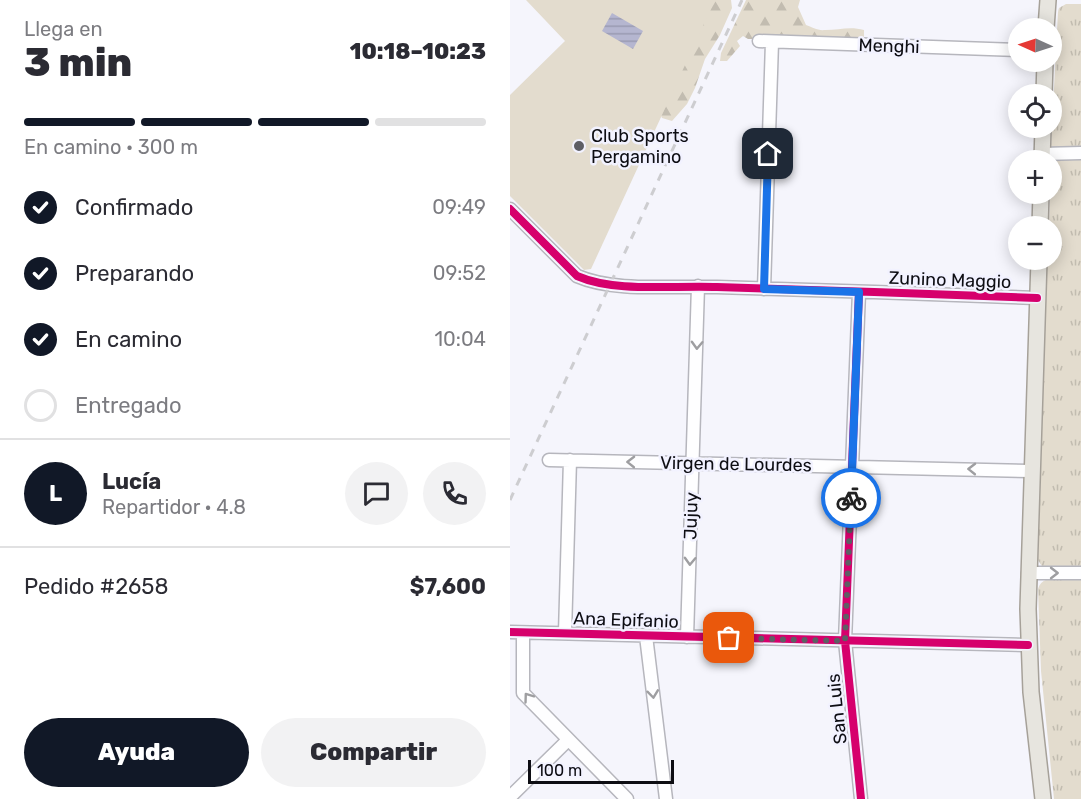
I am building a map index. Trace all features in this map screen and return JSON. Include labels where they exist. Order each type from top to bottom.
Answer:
[{"type":"main road","points":[[1047,18],[1048,0]]},
{"type":"main road","points":[[1038,270],[1028,573],[1028,645],[1043,799]]},
{"type":"street","name":"Menghi","points":[[759,41],[1008,50]]},
{"type":"street","points":[[764,289],[772,42]]},
{"type":"street","points":[[1062,155],[1081,153]]},
{"type":"street","name":"Zunino Maggio","points":[[510,209],[577,276],[609,285],[1037,298]]},
{"type":"street","name":"Jujuy","points":[[687,637],[699,286]]},
{"type":"street","name":"San Luis","points":[[859,292],[845,641],[861,799]]},
{"type":"street","name":"Virgen de Lourdes","points":[[549,460],[1031,471]]},
{"type":"street","points":[[565,633],[570,460]]},
{"type":"street","points":[[1028,573],[1081,573]]},
{"type":"street","name":"Ana Epifanio","points":[[510,632],[1028,645]]},
{"type":"street","points":[[523,633],[523,693],[627,799]]},
{"type":"street","points":[[646,636],[666,799]]},
{"type":"street","points":[[510,797],[568,740]]},
{"type":"green space","name":"Club Sports Pergamino","points":[[526,0],[715,0],[591,269],[584,270],[510,196],[510,95],[565,41]]},
{"type":"green space","points":[[645,0],[731,0],[732,8],[720,35],[705,59],[695,88],[687,104],[672,121],[662,118],[657,107]]},
{"type":"green space","points":[[746,0],[800,0],[798,7],[806,25],[822,30],[849,28],[864,30],[864,39],[748,39],[743,36],[737,41],[740,46],[727,61],[720,61],[721,53]]},
{"type":"green space","points":[[1066,4],[1081,4],[1081,150],[1053,149],[1051,145],[1051,138],[1062,138],[1062,84],[1054,84],[1055,72],[1062,72],[1062,18],[1058,18],[1059,8]]},
{"type":"green space","points":[[1062,159],[1081,159],[1081,569],[1043,568],[1038,560],[1047,270],[1062,270],[1062,216],[1049,216],[1050,204],[1062,204]]},
{"type":"green space","points":[[1050,578],[1081,578],[1081,799],[1054,799],[1041,671],[1038,589],[1040,584]]},
{"type":"water","points":[[612,13],[643,31],[633,49],[602,31]]},
{"type":"railway","points":[[510,500],[742,0]]},
{"type":"cycle path","points":[[510,209],[577,276],[609,285],[1037,298]]},
{"type":"cycle path","points":[[859,292],[845,641],[861,799]]},
{"type":"cycle path","points":[[510,632],[1028,645]]},
{"type":"way so far","points":[[729,638],[845,641],[851,498]]},
{"type":"place","name":"Club Sports Pergamino","points":[[579,146]]},
{"type":"route","points":[[768,154],[764,289],[859,292],[851,498]]}]
